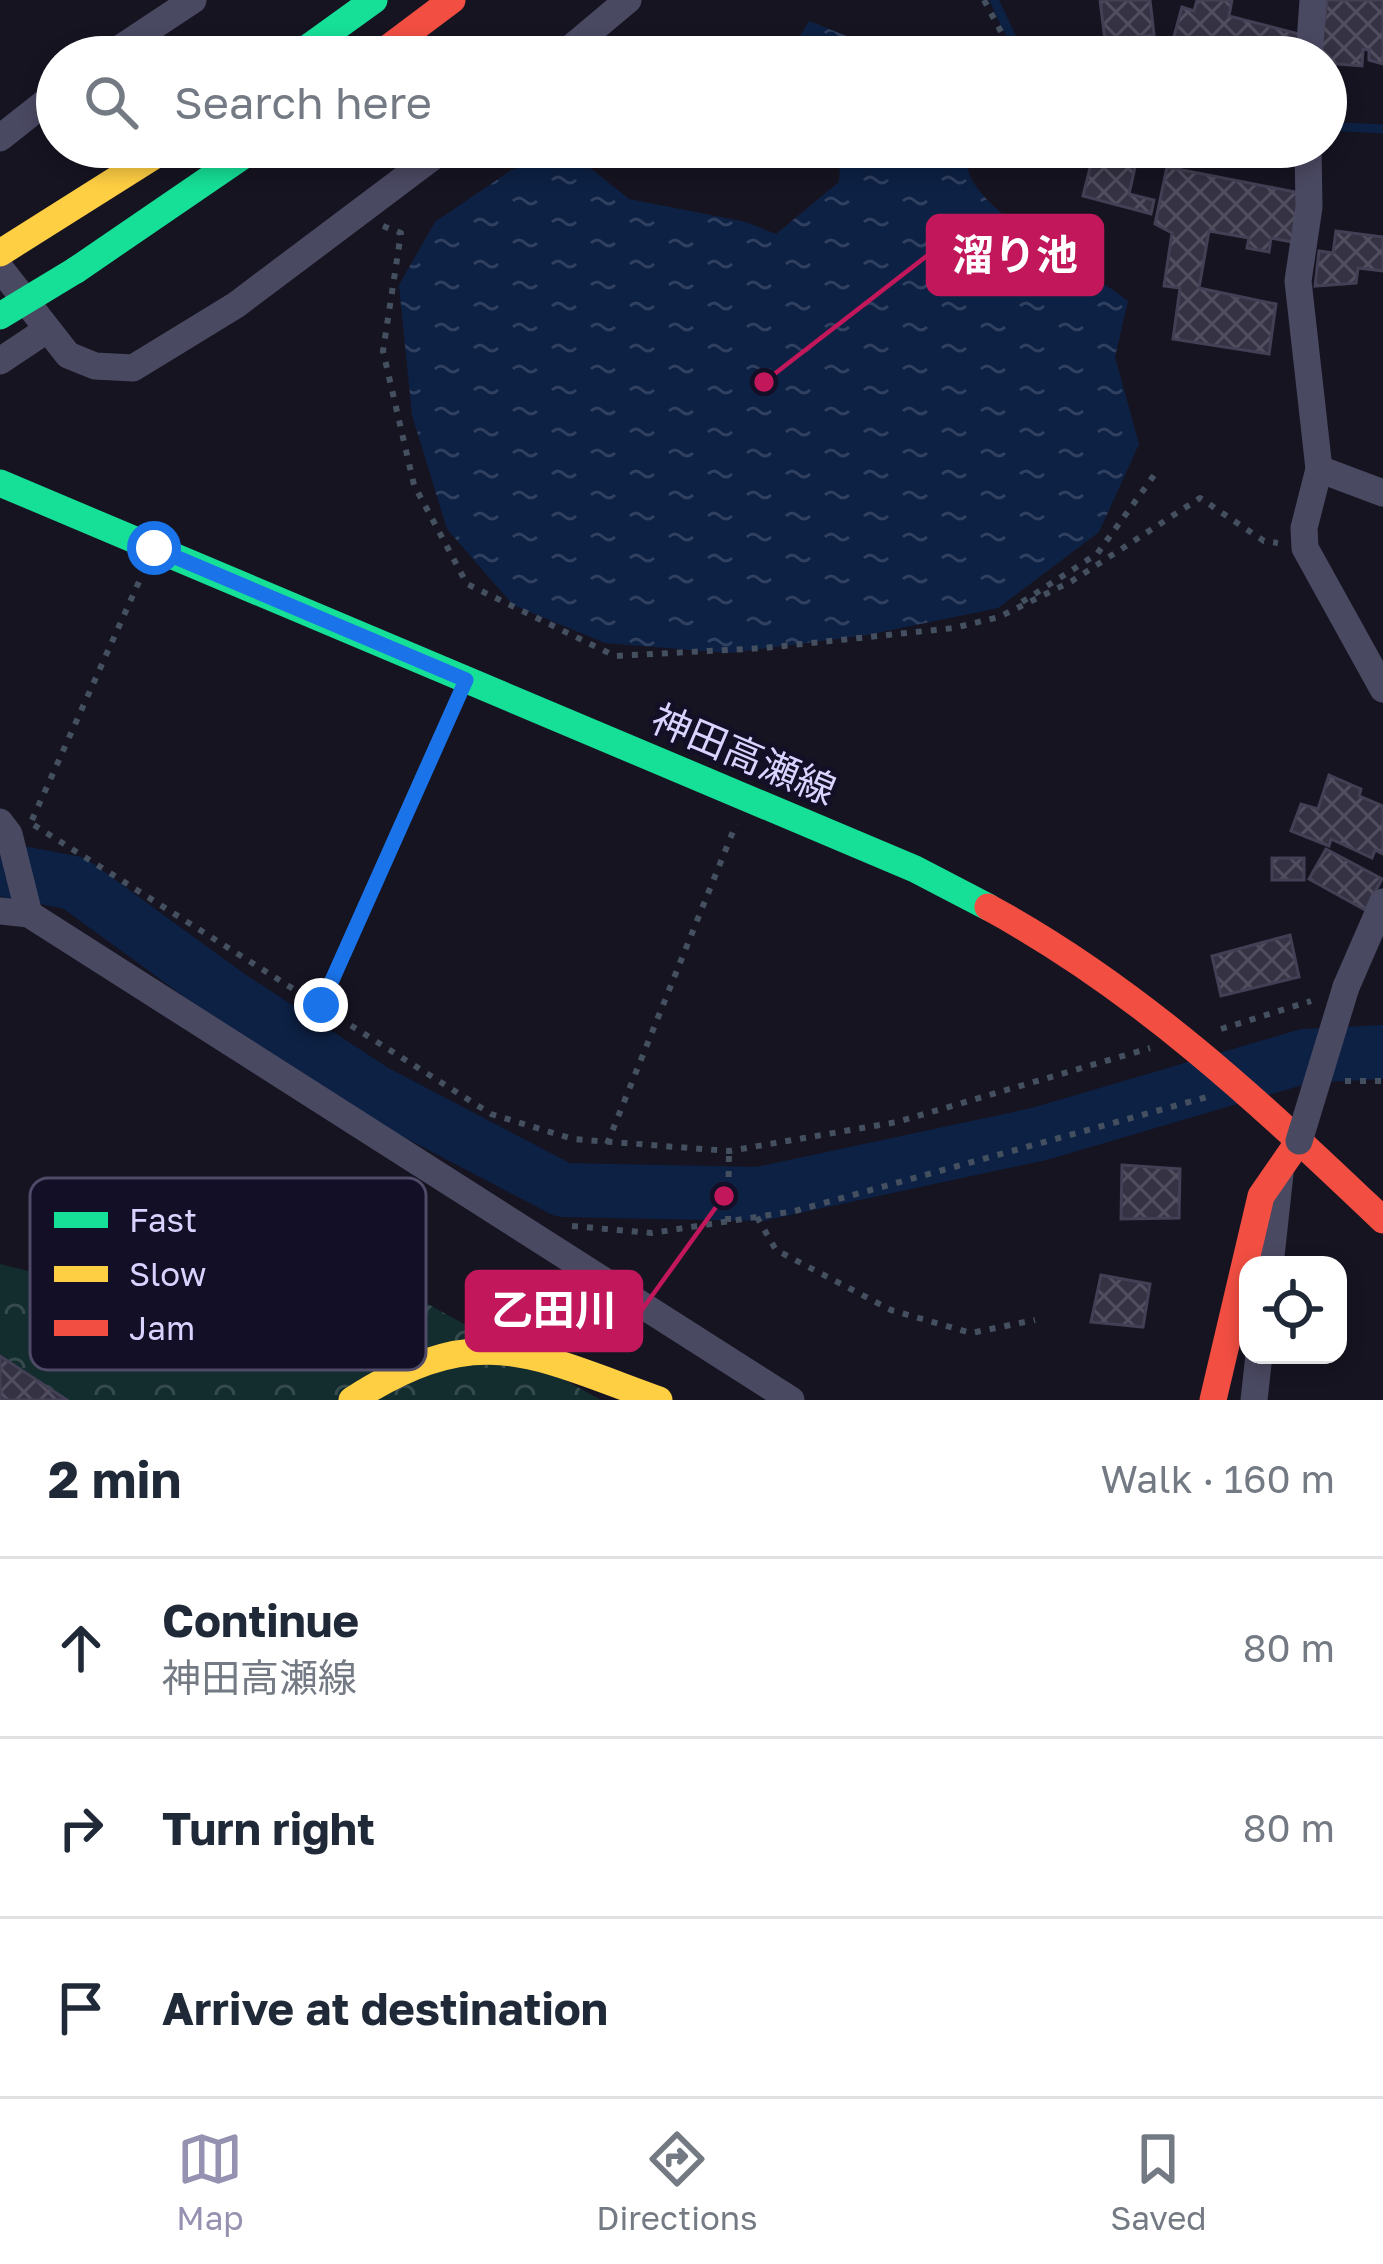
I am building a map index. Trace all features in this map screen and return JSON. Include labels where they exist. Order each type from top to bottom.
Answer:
[{"type":"main road","points":[[325,36],[374,0]]},
{"type":"main road","points":[[404,36],[452,0]]},
{"type":"main road","points":[[0,253],[134,168]]},
{"type":"main road","points":[[0,316],[225,168]]},
{"type":"main road","name":"神田高瀬線","points":[[0,483],[915,869],[1028,928],[1102,975],[1182,1039],[1383,1220]]},
{"type":"main road","points":[[1213,1400],[1261,1196],[1299,1141]]},
{"type":"main road","points":[[426,1360],[452,1351],[542,1359],[659,1400]]},
{"type":"main road","points":[[352,1400],[400,1370]]},
{"type":"street","points":[[139,36],[193,0]]},
{"type":"street","points":[[585,36],[628,0]]},
{"type":"street","points":[[1311,36],[1313,0]]},
{"type":"street","points":[[3,128],[36,107]]},
{"type":"street","points":[[0,268],[45,331],[77,361],[133,368],[236,305],[419,168]]},
{"type":"street","points":[[1309,168],[1310,207],[1298,281],[1318,470],[1304,528],[1305,548],[1383,689]]},
{"type":"street","points":[[0,361],[45,331]]},
{"type":"street","points":[[1318,470],[1383,493]]},
{"type":"street","points":[[13,834],[29,914]]},
{"type":"street","points":[[1299,1141],[1346,987],[1383,902]]},
{"type":"street","points":[[0,911],[29,914],[791,1400]]},
{"type":"street","points":[[1271,1256],[1281,1168]]},
{"type":"street","points":[[1254,1400],[1258,1364]]},
{"type":"path","points":[[984,0],[1003,36]]},
{"type":"path","points":[[357,215],[401,233],[383,351],[414,485],[467,584],[615,656],[764,648],[954,628],[999,616],[1062,587],[1200,498],[1264,541],[1305,548]]},
{"type":"path","points":[[999,616],[1097,554],[1155,474]]},
{"type":"path","points":[[154,548],[13,834],[321,1005],[491,1114],[573,1139],[729,1151],[897,1121],[1274,1016],[1346,987]]},
{"type":"path","points":[[321,1005],[466,680]]},
{"type":"path","points":[[607,1144],[746,798]]},
{"type":"path","points":[[1342,1082],[1383,1081]]},
{"type":"path","points":[[559,1226],[652,1233],[795,1211],[1240,1087]]},
{"type":"path","points":[[728,1222],[729,1151]]},
{"type":"path","points":[[757,1217],[776,1250],[891,1310],[971,1333],[1035,1321]]},
{"type":"green space","points":[[0,1264],[30,1272],[30,1370],[426,1370],[426,1303],[601,1400],[0,1400]]},
{"type":"water","points":[[809,21],[846,36],[800,36]]},
{"type":"water","points":[[517,168],[590,168],[629,199],[746,222],[776,234],[839,182],[840,168],[969,168],[981,193],[997,210],[1128,301],[1115,357],[1139,444],[1099,532],[998,608],[867,635],[729,653],[605,643],[513,605],[447,529],[412,415],[399,285],[435,222]]},
{"type":"building","points":[[1100,0],[1150,0],[1154,35],[1104,36]]},
{"type":"building","points":[[1197,0],[1232,0],[1229,16],[1303,35],[1174,36],[1182,7],[1194,11]]},
{"type":"building","points":[[1327,0],[1383,0],[1383,64],[1369,60],[1369,50],[1363,49],[1362,66],[1347,65],[1347,36],[1323,36]]},
{"type":"building","points":[[1090,168],[1135,168],[1129,194],[1154,200],[1151,214],[1083,196]]},
{"type":"building","points":[[1167,168],[1300,193],[1292,242],[1271,238],[1269,252],[1247,248],[1249,238],[1209,231],[1199,288],[1276,304],[1269,354],[1173,339],[1180,288],[1164,286],[1172,233],[1155,224]]},
{"type":"building","points":[[1336,231],[1383,237],[1383,271],[1358,268],[1356,283],[1315,286],[1319,251],[1333,253]]},
{"type":"building","points":[[1329,775],[1361,789],[1359,796],[1383,806],[1383,854],[1375,850],[1372,858],[1331,839],[1329,846],[1291,831],[1301,804],[1318,809]]},
{"type":"building","points":[[1326,849],[1382,879],[1365,910],[1309,879]]},
{"type":"building","points":[[1272,858],[1304,858],[1304,880],[1272,880]]},
{"type":"building","points":[[1290,935],[1299,977],[1221,996],[1212,956]]},
{"type":"building","points":[[1122,1165],[1180,1169],[1179,1218],[1121,1219]]},
{"type":"building","points":[[1101,1275],[1150,1284],[1143,1327],[1091,1322]]},
{"type":"building","points":[[0,1356],[67,1400],[0,1400]]},
{"type":"waterway","points":[[994,0],[1011,36]]},
{"type":"waterway","points":[[1347,127],[1383,129]]},
{"type":"waterway","points":[[0,869],[74,883],[229,996],[376,1092],[563,1190],[759,1194],[1039,1134],[1305,1056],[1383,1052]]},
{"type":"traffic: fast","points":[[324,36],[374,0]]},
{"type":"traffic: fast","points":[[76,270],[225,168]]},
{"type":"traffic: fast","points":[[0,316],[76,270]]},
{"type":"traffic: fast","points":[[0,483],[915,869],[988,907]]},
{"type":"traffic: slow","points":[[0,253],[135,168]]},
{"type":"traffic: slow","points":[[426,1363],[470,1352],[504,1352],[574,1369],[659,1400]]},
{"type":"traffic: slow","points":[[352,1400],[408,1370]]},
{"type":"traffic: jam","points":[[404,36],[452,0]]},
{"type":"traffic: jam","points":[[988,907],[1147,1011],[1243,1091],[1383,1220]]},
{"type":"traffic: jam","points":[[1213,1400],[1261,1196],[1299,1141]]},
{"type":"place","name":"溜り池","points":[[764,382]]},
{"type":"place","name":"乙田川","points":[[724,1196]]},
{"type":"route","points":[[154,548],[466,680],[321,1005]]}]
